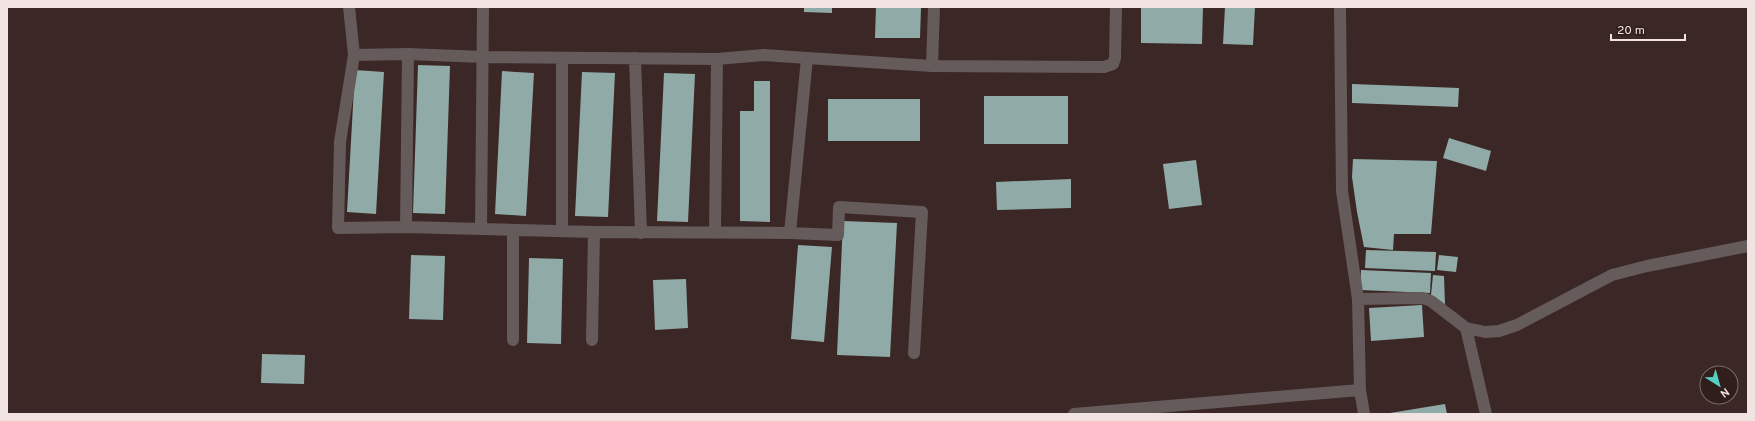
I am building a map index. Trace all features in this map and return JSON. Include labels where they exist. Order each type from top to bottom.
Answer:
[{"type":"street","points":[[349,7],[354,55],[340,142],[338,228],[406,227],[594,232],[790,233],[838,235],[839,207],[922,212],[914,353]]},
{"type":"street","points":[[481,229],[483,7]]},
{"type":"street","points":[[932,66],[934,7]]},
{"type":"street","points":[[354,55],[408,54],[483,57],[717,59],[764,55],[932,66],[1104,67],[1113,64],[1115,58],[1116,7]]},
{"type":"street","points":[[1340,7],[1342,191],[1358,299],[1360,390],[1364,414]]},
{"type":"street","points":[[406,227],[408,54]]},
{"type":"street","points":[[562,58],[562,231]]},
{"type":"street","points":[[635,58],[641,232]]},
{"type":"street","points":[[790,233],[807,58]]},
{"type":"street","points":[[716,233],[717,59]]},
{"type":"street","points":[[513,230],[513,340]]},
{"type":"street","points":[[592,340],[594,232]]},
{"type":"street","points":[[1358,299],[1423,298],[1431,301],[1466,328],[1485,332],[1517,325],[1612,275],[1647,266],[1748,246]]},
{"type":"street","points":[[1466,328],[1486,414]]},
{"type":"street","points":[[1074,414],[1136,411],[1360,390]]},
{"type":"building","points":[[804,7],[832,7],[832,13],[804,12]]},
{"type":"building","points":[[876,7],[921,7],[920,38],[875,38]]},
{"type":"building","points":[[1141,7],[1203,7],[1202,44],[1141,43]]},
{"type":"building","points":[[1225,7],[1255,7],[1253,45],[1223,44]]},
{"type":"building","points":[[418,65],[450,66],[445,214],[413,213]]},
{"type":"building","points":[[355,70],[384,72],[376,214],[347,212]]},
{"type":"building","points":[[502,71],[534,73],[526,216],[495,214]]},
{"type":"building","points":[[582,72],[615,73],[608,217],[575,216]]},
{"type":"building","points":[[664,73],[695,74],[688,222],[657,221]]},
{"type":"building","points":[[754,81],[770,81],[770,222],[740,221],[740,111],[754,111]]},
{"type":"building","points":[[1352,84],[1459,88],[1458,107],[1352,103]]},
{"type":"building","points":[[984,96],[1068,96],[1068,144],[984,144]]},
{"type":"building","points":[[828,99],[920,99],[920,141],[828,141]]},
{"type":"building","points":[[1449,138],[1491,151],[1486,171],[1443,158]]},
{"type":"building","points":[[1353,159],[1437,161],[1431,234],[1394,234],[1393,250],[1364,247],[1352,177]]},
{"type":"building","points":[[1196,160],[1202,205],[1169,209],[1163,164]]},
{"type":"building","points":[[1071,179],[1071,208],[997,210],[996,182]]},
{"type":"building","points":[[843,221],[897,223],[890,357],[837,355]]},
{"type":"building","points":[[798,245],[832,247],[824,342],[791,339]]},
{"type":"building","points":[[1366,250],[1436,252],[1435,271],[1365,268]]},
{"type":"building","points":[[411,255],[445,256],[443,320],[409,319]]},
{"type":"building","points":[[1439,255],[1458,257],[1456,272],[1437,270]]},
{"type":"building","points":[[529,258],[563,259],[561,344],[527,343]]},
{"type":"building","points":[[1361,270],[1431,273],[1430,293],[1360,290]]},
{"type":"building","points":[[1433,275],[1444,276],[1445,305],[1431,295]]},
{"type":"building","points":[[686,279],[688,328],[655,330],[653,280]]},
{"type":"building","points":[[1422,305],[1424,337],[1371,341],[1369,308]]},
{"type":"building","points":[[262,354],[305,355],[304,384],[261,383]]},
{"type":"building","points":[[1445,404],[1447,414],[1390,414],[1390,413]]}]
